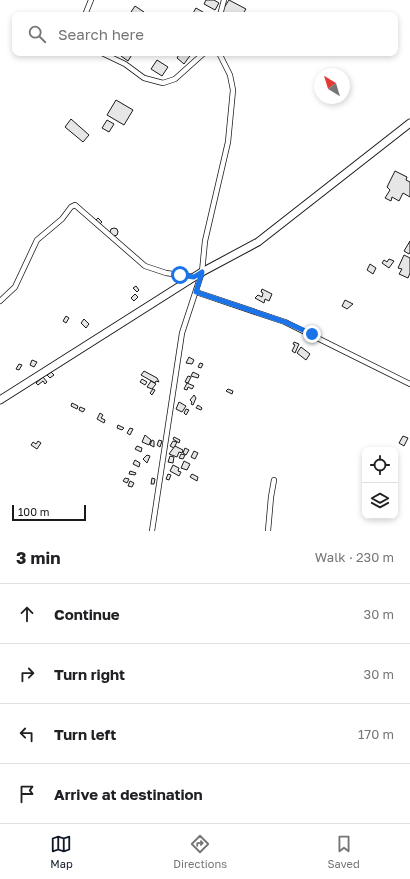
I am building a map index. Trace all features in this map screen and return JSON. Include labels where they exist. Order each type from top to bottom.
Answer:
[{"type":"main road","points":[[0,400],[202,272],[258,242],[410,123]]},
{"type":"street","points":[[86,12],[91,0]]},
{"type":"street","points":[[221,12],[224,0]]},
{"type":"street","points":[[108,56],[125,64],[144,78],[163,83],[175,79],[201,56]]},
{"type":"street","points":[[152,531],[182,333],[202,272],[205,241],[228,142],[233,90],[230,75],[220,56]]},
{"type":"street","points":[[0,301],[15,288],[37,240],[62,219],[71,207],[75,205],[145,266],[166,273],[194,277]]},
{"type":"street","points":[[196,292],[285,322],[410,384]]},
{"type":"street","points":[[268,531],[274,480]]},
{"type":"building","points":[[206,0],[214,0],[219,3],[215,10],[204,4]]},
{"type":"building","points":[[229,0],[246,9],[244,12],[222,11]]},
{"type":"building","points":[[135,6],[144,12],[131,12]]},
{"type":"building","points":[[196,8],[203,12],[194,12]]},
{"type":"building","points":[[121,56],[131,56],[128,61]]},
{"type":"building","points":[[178,56],[190,56],[184,64],[177,58]]},
{"type":"building","points":[[157,60],[168,67],[162,76],[151,69]]},
{"type":"building","points":[[116,100],[133,110],[124,125],[107,115]]},
{"type":"building","points":[[71,119],[89,135],[83,142],[65,127]]},
{"type":"building","points":[[107,120],[114,124],[109,132],[102,128]]},
{"type":"building","points":[[395,171],[407,177],[406,180],[410,182],[410,197],[403,193],[399,201],[392,197],[391,201],[385,198],[390,190],[387,187]]},
{"type":"building","points":[[98,218],[102,222],[99,225],[95,221]]},
{"type":"building","points":[[114,228],[117,229],[117,235],[114,236],[111,235],[110,232],[111,229]]},
{"type":"building","points":[[410,241],[410,252],[409,254],[404,251]]},
{"type":"building","points":[[404,255],[410,258],[410,273],[408,278],[399,274],[402,269],[398,268]]},
{"type":"building","points":[[389,259],[394,261],[389,268],[382,263],[384,260],[387,262]]},
{"type":"building","points":[[370,264],[376,268],[373,274],[367,270]]},
{"type":"building","points":[[136,286],[139,290],[137,292],[133,288]]},
{"type":"building","points":[[262,289],[272,294],[269,301],[265,299],[264,303],[255,298],[258,295],[262,297]]},
{"type":"building","points":[[135,294],[138,297],[134,301],[131,298]]},
{"type":"building","points":[[345,300],[353,304],[347,309],[342,306]]},
{"type":"building","points":[[66,316],[69,318],[66,323],[63,321]]},
{"type":"building","points":[[84,319],[89,324],[86,328],[81,323]]},
{"type":"building","points":[[294,342],[299,344],[295,353],[292,351],[295,345],[293,344]]},
{"type":"building","points":[[301,347],[310,354],[306,360],[297,353]]},
{"type":"building","points":[[189,357],[194,360],[192,364],[186,363]]},
{"type":"building","points":[[32,360],[37,362],[34,367],[30,365]]},
{"type":"building","points":[[200,363],[203,364],[201,368],[198,367]]},
{"type":"building","points":[[19,364],[22,365],[19,370],[16,369]]},
{"type":"building","points":[[144,371],[157,378],[159,382],[156,381],[155,383],[141,375]]},
{"type":"building","points":[[51,372],[54,375],[50,378],[47,375]]},
{"type":"building","points":[[193,372],[199,375],[198,378],[191,376]]},
{"type":"building","points":[[188,376],[191,377],[188,383],[185,382]]},
{"type":"building","points":[[43,377],[47,382],[45,384],[43,381],[38,385],[36,383]]},
{"type":"building","points":[[142,379],[147,382],[145,385],[140,382]]},
{"type":"building","points":[[151,381],[156,384],[152,389],[147,387]]},
{"type":"building","points":[[187,383],[194,386],[192,389],[188,387],[187,390],[184,389]]},
{"type":"building","points":[[153,389],[155,390],[152,395],[150,393]]},
{"type":"building","points":[[228,389],[233,391],[232,394],[226,391]]},
{"type":"building","points":[[194,395],[196,398],[193,405],[191,404],[192,402],[190,400]]},
{"type":"building","points":[[179,402],[186,406],[182,412],[176,409]]},
{"type":"building","points":[[72,403],[78,406],[77,409],[71,406]]},
{"type":"building","points":[[198,405],[202,408],[201,410],[196,408]]},
{"type":"building","points":[[80,407],[85,409],[83,412],[79,410]]},
{"type":"building","points":[[186,409],[189,410],[186,415],[184,413]]},
{"type":"building","points":[[100,413],[103,415],[101,418],[105,420],[104,423],[97,419]]},
{"type":"building","points":[[118,425],[124,428],[122,430],[117,428]]},
{"type":"building","points":[[130,428],[133,429],[130,435],[127,433]]},
{"type":"building","points":[[145,435],[151,440],[149,445],[142,442]]},
{"type":"building","points":[[403,436],[408,438],[404,446],[399,443]]},
{"type":"building","points":[[174,437],[180,440],[179,443],[173,439]]},
{"type":"building","points":[[152,440],[154,441],[154,447],[150,445]]},
{"type":"building","points":[[159,440],[162,441],[160,447],[157,445]]},
{"type":"building","points":[[38,441],[41,443],[37,449],[31,445],[33,442],[36,444]]},
{"type":"building","points":[[173,441],[177,442],[174,448],[170,446]]},
{"type":"building","points":[[137,446],[142,448],[141,452],[135,449]]},
{"type":"building","points":[[175,446],[183,450],[182,453],[179,452],[177,457],[169,454]]},
{"type":"building","points":[[185,448],[189,450],[186,455],[183,453]]},
{"type":"building","points":[[194,451],[198,453],[195,459],[191,457]]},
{"type":"building","points":[[181,454],[185,455],[183,459],[179,458]]},
{"type":"building","points":[[147,455],[150,456],[147,463],[143,459]]},
{"type":"building","points":[[170,456],[174,457],[173,463],[168,462]]},
{"type":"building","points":[[135,460],[140,463],[139,467],[133,464]]},
{"type":"building","points":[[184,461],[190,464],[187,470],[181,468]]},
{"type":"building","points":[[173,465],[179,468],[178,471],[181,472],[179,476],[170,471]]},
{"type":"building","points":[[130,471],[136,473],[135,475],[129,474]]},
{"type":"building","points":[[168,474],[171,475],[169,480],[166,479]]},
{"type":"building","points":[[192,474],[198,477],[197,481],[190,477]]},
{"type":"building","points":[[125,478],[129,479],[127,483],[123,481]]},
{"type":"building","points":[[152,478],[155,479],[154,484],[151,484]]},
{"type":"building","points":[[130,481],[134,483],[132,487],[128,486]]},
{"type":"route","points":[[180,275],[194,277],[202,272],[196,292],[285,322],[312,334]]}]
